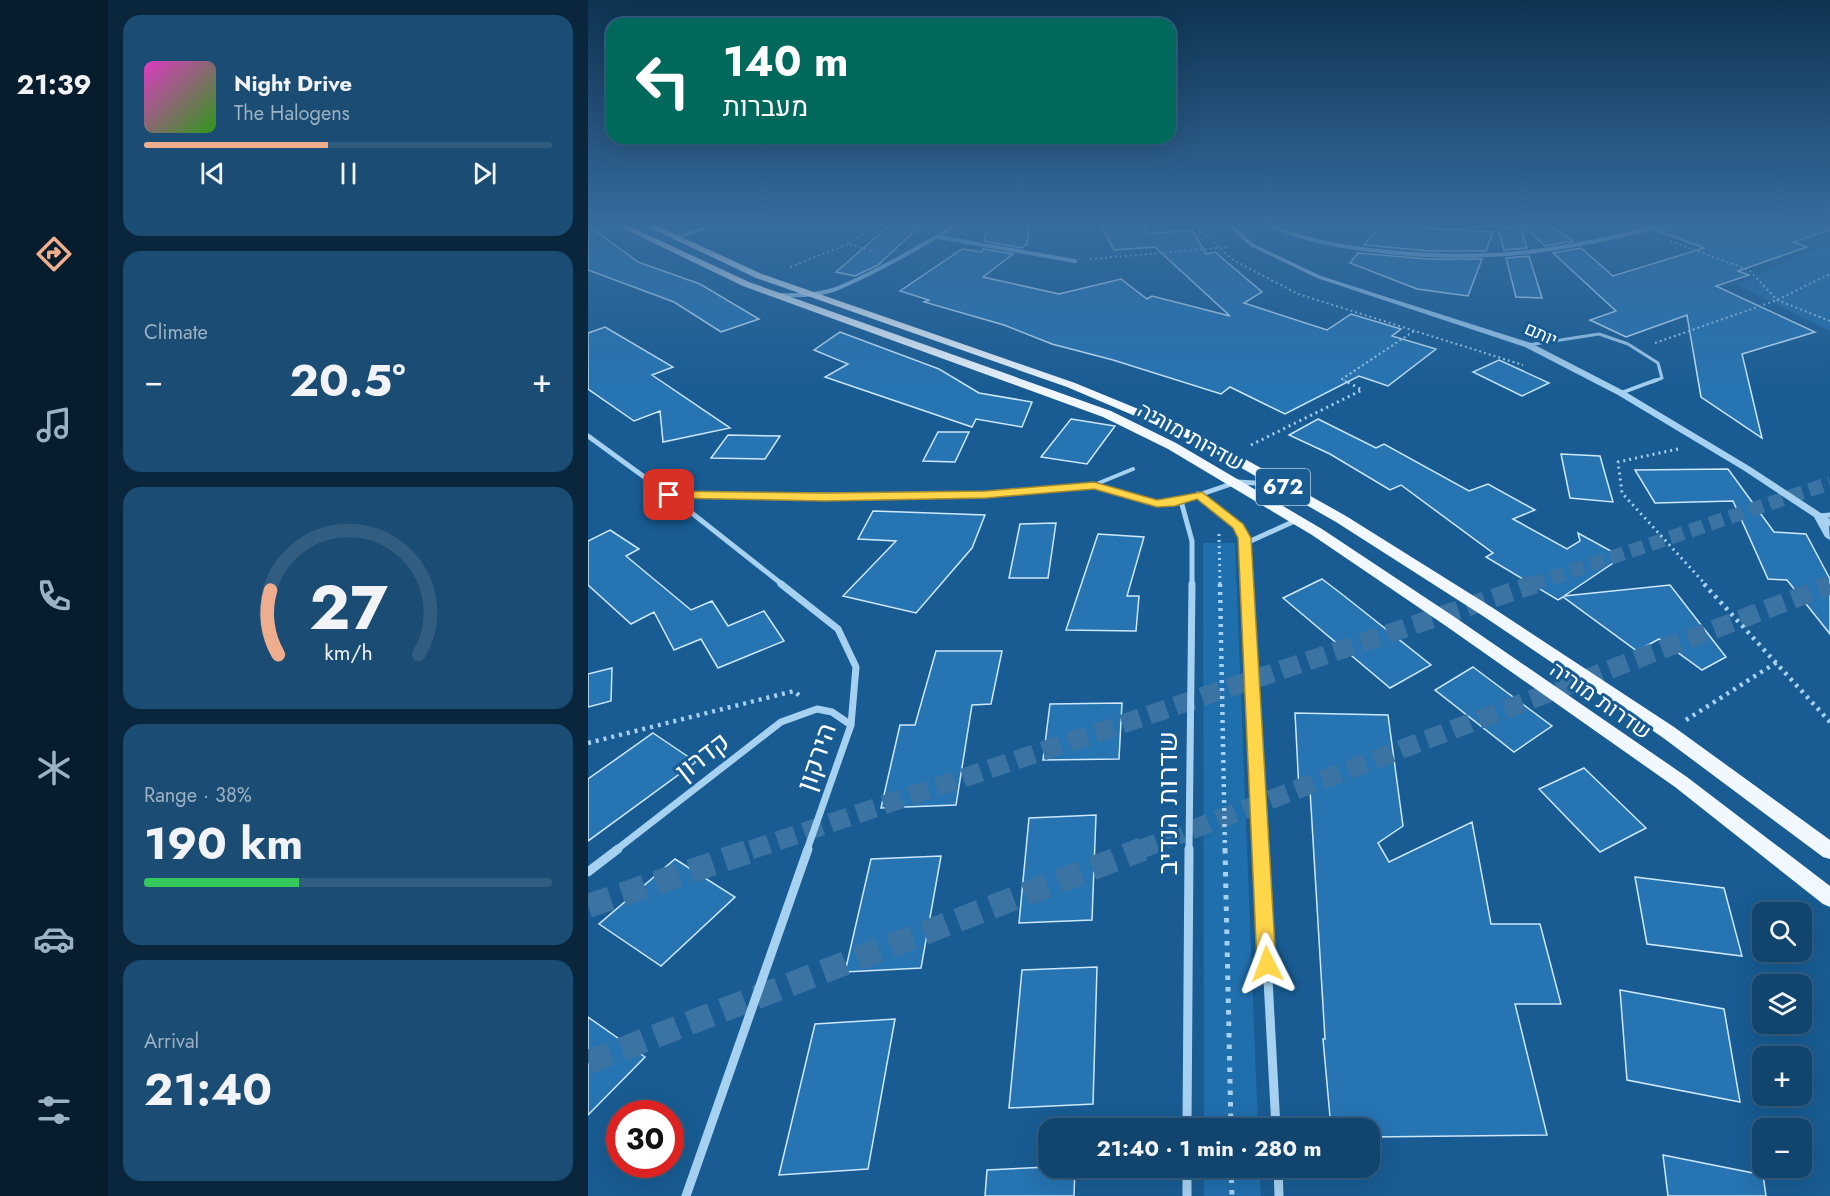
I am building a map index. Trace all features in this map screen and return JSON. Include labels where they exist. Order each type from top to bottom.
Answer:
[{"type":"main road","name":"שדרות מוריה","points":[[741,281],[1107,414],[1172,446],[1297,520],[1451,622],[1681,782],[1830,898]]},
{"type":"main road","name":"שדרות מוריה","points":[[774,281],[811,295],[832,295],[1071,385],[1125,406],[1231,455],[1341,519],[1488,612],[1668,732],[1830,851]]},
{"type":"street","points":[[832,295],[858,281]]},
{"type":"street","name":"יותם","points":[[1331,281],[1528,345],[1621,393],[1705,443],[1830,523]]},
{"type":"street","points":[[775,294],[811,295]]},
{"type":"street","name":"הירקון","points":[[588,436],[669,495],[838,629],[856,668],[851,724],[686,1196]]},
{"type":"street","points":[[669,495],[825,497],[986,495],[1094,485],[1157,503],[1180,501],[1233,482],[1256,480],[1285,488]]},
{"type":"street","points":[[1198,494],[1238,526],[1245,538],[1275,1118]]},
{"type":"street","name":"שדרות הנדיב","points":[[1180,501],[1192,541],[1187,1118]]},
{"type":"street","points":[[1819,516],[1830,515]]},
{"type":"street","name":"יותם","points":[[1819,516],[1830,537]]},
{"type":"street","points":[[1244,544],[1297,520]]},
{"type":"street","points":[[814,707],[833,710],[851,724]]},
{"type":"street","name":"קדרון","points":[[588,872],[781,722],[814,707]]},
{"type":"street","points":[[1187,1178],[1187,1196]]},
{"type":"street","points":[[1278,1178],[1279,1196]]},
{"type":"lane","points":[[1528,345],[1599,334],[1636,349],[1658,363],[1662,378],[1621,393]]},
{"type":"lane","points":[[1094,485],[1133,469]]},
{"type":"path","points":[[1759,281],[1777,300],[1830,321]]},
{"type":"path","points":[[1636,349],[1777,300],[1816,281]]},
{"type":"path","points":[[1231,455],[1362,390],[1342,379],[1415,330]]},
{"type":"path","points":[[1705,443],[1618,462],[1622,493],[1830,722]]},
{"type":"path","points":[[1217,529],[1220,547],[1231,1118]]},
{"type":"path","points":[[1668,732],[1777,662]]},
{"type":"path","points":[[588,742],[794,691],[814,707]]},
{"type":"path","points":[[1231,1178],[1232,1196]]},
{"type":"shaded area","points":[[1747,281],[1830,281],[1830,331],[1738,285]]},
{"type":"shaded area","points":[[1203,543],[1235,543],[1258,1118],[1204,1118]]},
{"type":"shaded area","points":[[1204,1178],[1260,1178],[1261,1196],[1204,1196]]},
{"type":"building","points":[[617,281],[691,281],[759,319],[721,332],[674,302]]},
{"type":"building","points":[[915,281],[1000,281],[1059,294],[1114,281],[1123,281],[1147,299],[1152,296],[1230,316],[1192,281],[1249,281],[1262,292],[1244,303],[1327,330],[1351,314],[1401,329],[1392,336],[1436,349],[1388,386],[1359,376],[1285,414],[1230,387],[1221,394],[1113,360],[1052,344],[1004,325],[924,302],[929,300],[900,291]]},
{"type":"building","points":[[1396,281],[1474,281],[1468,296],[1417,289]]},
{"type":"building","points":[[1512,281],[1537,281],[1542,298],[1516,297]]},
{"type":"building","points":[[1583,281],[1732,281],[1716,286],[1815,332],[1742,354],[1762,438],[1701,397],[1687,315],[1626,337],[1590,320],[1616,311]]},
{"type":"building","points":[[605,327],[673,367],[652,375],[730,428],[663,442],[660,411],[634,421],[588,389],[588,333]]},
{"type":"building","points":[[840,332],[939,369],[979,393],[1032,402],[1022,427],[976,419],[972,427],[825,377],[848,364],[814,350]]},
{"type":"building","points":[[1499,360],[1549,383],[1522,396],[1473,372]]},
{"type":"building","points":[[1071,419],[1115,426],[1087,464],[1041,457]]},
{"type":"building","points":[[1318,419],[1376,448],[1384,444],[1469,491],[1488,484],[1535,510],[1513,519],[1567,549],[1580,541],[1578,533],[1622,557],[1564,596],[1670,585],[1726,657],[1702,670],[1659,639],[1637,651],[1563,597],[1558,600],[1486,557],[1493,553],[1401,485],[1390,490],[1330,454],[1289,435]]},
{"type":"building","points":[[938,432],[969,432],[955,462],[923,461]]},
{"type":"building","points":[[728,435],[780,436],[765,459],[711,458]]},
{"type":"building","points":[[1561,454],[1600,456],[1613,502],[1570,498]]},
{"type":"building","points":[[1728,469],[1774,532],[1806,534],[1830,579],[1830,634],[1787,580],[1768,579],[1733,501],[1655,503],[1635,470]]},
{"type":"building","points":[[873,511],[985,515],[972,548],[916,613],[843,596],[896,541],[858,539]]},
{"type":"building","points":[[1056,523],[1048,578],[1009,578],[1020,524]]},
{"type":"building","points":[[610,530],[639,549],[626,556],[691,610],[712,601],[728,626],[764,611],[784,641],[718,668],[701,639],[674,650],[654,612],[631,624],[588,585],[588,541]]},
{"type":"building","points":[[1098,534],[1144,537],[1127,596],[1139,596],[1136,631],[1066,630]]},
{"type":"building","points":[[1322,579],[1431,665],[1390,688],[1283,598]]},
{"type":"building","points":[[936,651],[1002,651],[991,704],[972,705],[956,805],[881,808],[900,725],[915,725]]},
{"type":"building","points":[[1473,667],[1552,726],[1514,752],[1435,690]]},
{"type":"building","points":[[612,668],[611,701],[588,707],[588,674]]},
{"type":"building","points":[[1122,703],[1119,759],[1043,760],[1050,704]]},
{"type":"building","points":[[1295,713],[1388,715],[1403,826],[1378,843],[1389,862],[1472,822],[1491,924],[1540,924],[1561,1004],[1515,1004],[1547,1135],[1380,1137],[1380,1118],[1330,1118],[1323,1039],[1325,1039],[1310,790],[1299,790]]},
{"type":"building","points":[[653,733],[696,762],[588,841],[588,779]]},
{"type":"building","points":[[1584,768],[1646,828],[1600,852],[1539,789]]},
{"type":"building","points":[[1096,815],[1092,920],[1019,923],[1029,818]]},
{"type":"building","points":[[941,856],[921,968],[845,972],[871,859]]},
{"type":"building","points":[[675,859],[735,897],[661,966],[599,924]]},
{"type":"building","points":[[1635,877],[1724,888],[1742,956],[1647,944]]},
{"type":"building","points":[[1097,967],[1093,1104],[1009,1108],[1022,970]]},
{"type":"building","points":[[1620,990],[1724,1009],[1740,1102],[1627,1080]]},
{"type":"building","points":[[588,1017],[645,1057],[588,1115]]},
{"type":"building","points":[[895,1019],[868,1169],[779,1175],[815,1024]]},
{"type":"building","points":[[1663,1155],[1752,1173],[1752,1178],[1763,1178],[1766,1196],[1668,1196]]},
{"type":"building","points":[[1038,1167],[1038,1178],[1075,1178],[1074,1196],[985,1196],[987,1170]]},
{"type":"tunnel","points":[[1531,585],[1830,483]]},
{"type":"tunnel","points":[[751,850],[1535,584]]},
{"type":"tunnel","points":[[1139,850],[1830,585]]},
{"type":"tunnel","points":[[588,906],[756,849]]},
{"type":"tunnel","points":[[588,1062],[1143,849]]},
{"type":"route","points":[[669,495],[825,497],[986,495],[1094,485],[1168,504],[1198,494],[1226,515],[1238,526],[1245,538],[1267,964]]}]
